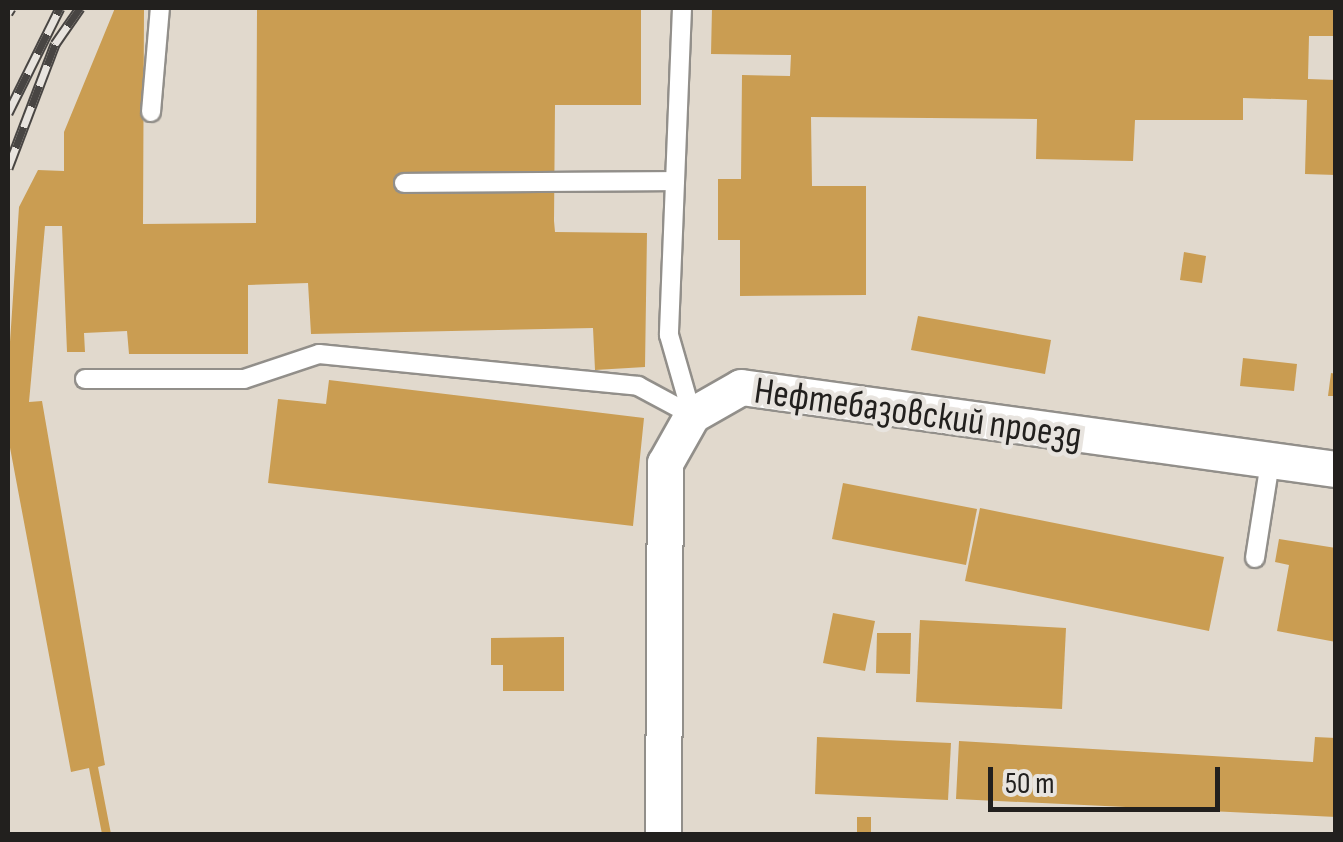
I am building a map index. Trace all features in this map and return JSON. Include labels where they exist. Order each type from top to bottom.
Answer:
[{"type":"street","name":"Нефтебазовский проезд","points":[[692,415],[742,386],[1336,469]]},
{"type":"street","points":[[663,834],[665,463],[692,415]]},
{"type":"lane","points":[[150,112],[160,8]]},
{"type":"lane","points":[[682,8],[669,335],[692,415]]},
{"type":"lane","points":[[404,183],[675,182]]},
{"type":"lane","points":[[85,379],[244,380],[319,354],[638,386],[692,415]]},
{"type":"lane","points":[[1254,558],[1270,462]]},
{"type":"shaded area","points":[[8,8],[1335,8],[1335,834],[8,834]]},
{"type":"building","points":[[115,8],[144,8],[143,224],[256,223],[257,8],[641,8],[641,105],[555,105],[554,221],[555,232],[647,233],[645,367],[595,370],[593,328],[311,334],[308,283],[248,285],[248,354],[129,354],[127,331],[84,333],[85,352],[67,352],[62,226],[45,226],[29,402],[42,401],[105,765],[98,767],[111,834],[102,834],[89,768],[71,772],[8,437],[8,372],[19,207],[38,170],[64,171],[64,132]]},
{"type":"building","points":[[712,8],[1336,8],[1336,36],[1309,36],[1308,79],[1336,80],[1336,175],[1305,174],[1307,100],[1243,98],[1243,120],[1135,120],[1133,161],[1036,159],[1037,119],[811,117],[812,186],[866,186],[866,295],[740,296],[740,240],[718,240],[718,179],[741,179],[742,75],[790,76],[791,55],[711,54]]},
{"type":"building","points":[[1184,252],[1206,256],[1202,283],[1180,280]]},
{"type":"building","points":[[918,316],[1051,340],[1045,374],[911,350]]},
{"type":"building","points":[[1243,358],[1297,364],[1294,391],[1240,386]]},
{"type":"building","points":[[1331,373],[1336,374],[1336,396],[1328,396]]},
{"type":"building","points":[[329,380],[644,418],[633,526],[268,483],[278,399],[326,404]]},
{"type":"building","points":[[843,483],[977,509],[966,565],[832,539]]},
{"type":"building","points":[[980,508],[1224,557],[1209,631],[965,581]]},
{"type":"building","points":[[1279,539],[1336,548],[1336,642],[1277,631],[1289,565],[1275,562]]},
{"type":"building","points":[[833,613],[875,621],[865,671],[823,663]]},
{"type":"building","points":[[920,620],[1066,628],[1062,709],[916,702]]},
{"type":"building","points":[[877,633],[911,633],[910,674],[876,673]]},
{"type":"building","points":[[564,637],[564,691],[503,691],[503,665],[491,665],[491,638]]},
{"type":"building","points":[[817,737],[951,743],[948,800],[815,794]]},
{"type":"building","points":[[1315,737],[1336,738],[1336,817],[956,799],[959,741],[1313,762]]},
{"type":"building","points":[[857,817],[871,817],[871,834],[857,834]]},
{"type":"railway","points":[[8,13],[11,8]]},
{"type":"railway","points":[[8,113],[60,8]]},
{"type":"railway","points":[[8,168],[55,44],[80,8]]}]
